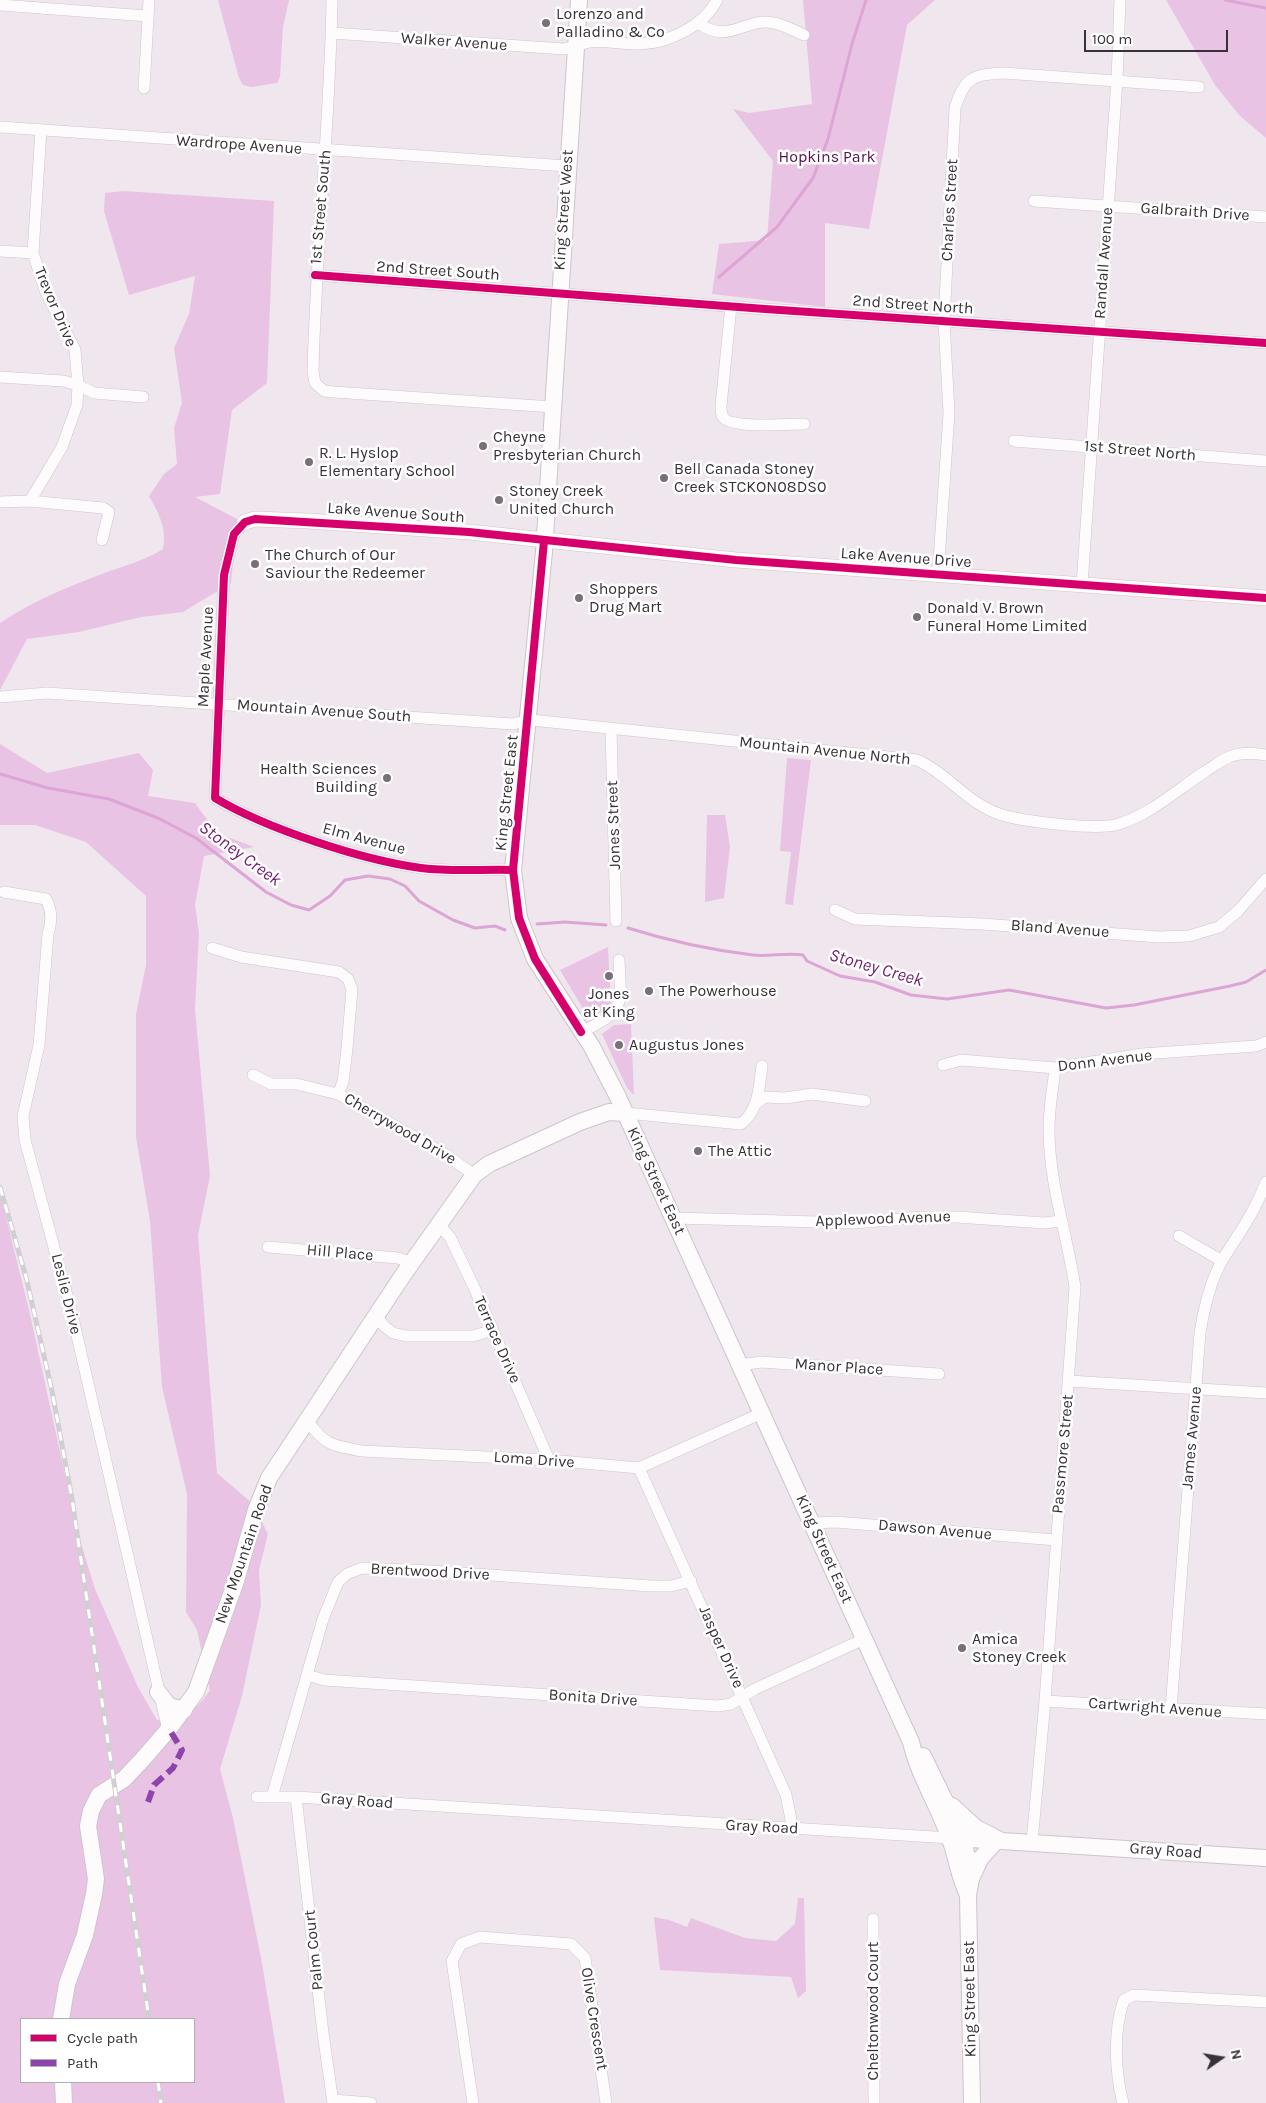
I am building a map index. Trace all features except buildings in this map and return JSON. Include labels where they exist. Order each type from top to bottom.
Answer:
[{"type":"main road","name":"King Street West","points":[[544,541],[579,0]]},
{"type":"main road","name":"King Street East","points":[[544,541],[513,870],[519,918],[535,959],[592,1047],[625,1113],[911,1742],[916,1764],[957,1838]]},
{"type":"main road","name":"New Mountain Road","points":[[61,2018],[67,1984],[85,1935],[94,1894],[96,1879],[88,1826],[91,1811],[99,1795],[124,1779],[168,1730],[196,1692],[236,1580],[256,1510],[269,1478],[438,1224],[474,1175],[506,1155],[580,1122],[609,1112],[625,1113]]},
{"type":"main road","points":[[158,1692],[169,1706],[184,1710]]},
{"type":"main road","name":"King Street East","points":[[911,1742],[927,1761],[944,1796],[957,1838],[960,1880],[969,1887],[972,2103]]},
{"type":"main road","points":[[944,1796],[976,1828],[998,1839],[980,1859],[969,1887]]},
{"type":"main road","name":"Gray Road","points":[[957,1838],[998,1839],[1266,1858]]},
{"type":"main road","points":[[63,2083],[64,2103]]},
{"type":"street","points":[[144,88],[149,0]]},
{"type":"street","name":"1st Street South","points":[[332,0],[326,151],[316,275],[313,371],[315,383],[324,390],[553,407]]},
{"type":"street","points":[[717,0],[711,12],[698,23],[709,30],[725,32],[764,22],[774,22],[804,35]]},
{"type":"street","name":"Randall Avenue","points":[[1082,585],[1117,80],[1120,0]]},
{"type":"street","points":[[0,5],[147,16]]},
{"type":"street","name":"Walker Avenue","points":[[332,33],[564,49],[590,42],[651,43],[664,40],[698,23]]},
{"type":"street","name":"Charles Street","points":[[938,574],[949,414],[944,321],[955,108],[964,85],[973,77],[984,74],[1117,80],[1199,87]]},
{"type":"street","name":"Wardrope Avenue","points":[[0,127],[326,151],[568,166]]},
{"type":"street","name":"Trevor Drive","points":[[30,501],[62,447],[77,404],[78,385],[75,350],[46,290],[33,253],[41,130]]},
{"type":"street","name":"Galbraith Drive","points":[[1034,201],[1266,217]]},
{"type":"street","points":[[0,251],[33,253]]},
{"type":"street","name":"2nd Street South","points":[[316,275],[559,294]]},
{"type":"street","name":"2nd Street North","points":[[559,294],[1266,343]]},
{"type":"street","points":[[731,306],[721,406],[722,416],[728,422],[740,424],[804,424]]},
{"type":"street","points":[[0,377],[63,381],[78,385],[94,393],[143,397]]},
{"type":"street","name":"1st Street North","points":[[1014,441],[1266,461]]},
{"type":"street","points":[[0,502],[30,501],[108,510],[102,540]]},
{"type":"street","name":"Lake Avenue South","points":[[245,522],[255,518],[308,521],[469,532],[544,541]]},
{"type":"street","name":"Maple Avenue","points":[[215,798],[224,575],[234,534],[245,522]]},
{"type":"street","name":"Lake Avenue Drive","points":[[544,541],[736,560],[1266,598]]},
{"type":"street","name":"Mountain Avenue South","points":[[0,698],[47,693],[513,724],[528,720]]},
{"type":"street","name":"Mountain Avenue North","points":[[528,720],[917,760],[931,766],[979,804],[998,814],[1027,820],[1099,826],[1118,825],[1144,813],[1228,757],[1246,753],[1266,754]]},
{"type":"street","name":"Jones Street","points":[[611,729],[616,921]]},
{"type":"street","name":"Elm Avenue","points":[[215,798],[301,835],[386,862],[423,868],[513,870]]},
{"type":"street","name":"Bland Avenue","points":[[835,910],[855,920],[982,924],[1159,937],[1189,936],[1219,927],[1238,911],[1266,879]]},
{"type":"street","name":"Leslie Drive","points":[[4,892],[46,899],[50,908],[52,922],[48,934],[39,1045],[23,1116],[25,1140],[72,1314],[168,1730]]},
{"type":"street","name":"Cherrywood Drive","points":[[212,948],[251,959],[339,972],[348,979],[352,989],[346,1057],[338,1094],[445,1154],[474,1175]]},
{"type":"street","points":[[581,1032],[610,1018],[617,1009],[620,1001],[619,960]]},
{"type":"street","name":"Donn Avenue","points":[[943,1065],[961,1060],[1055,1068],[1142,1054],[1256,1046],[1266,1042]]},
{"type":"street","points":[[625,1113],[741,1124],[747,1119],[757,1103],[762,1066]]},
{"type":"street","name":"Passmore Street","points":[[1032,1842],[1045,1701],[1076,1287],[1061,1221],[1052,1169],[1049,1127],[1055,1068]]},
{"type":"street","points":[[253,1075],[272,1084],[296,1084],[338,1094]]},
{"type":"street","points":[[757,1103],[769,1096],[786,1098],[812,1094],[865,1102]]},
{"type":"street","name":"James Avenue","points":[[1171,1709],[1200,1333],[1204,1304],[1222,1261],[1252,1216],[1266,1182]]},
{"type":"street","name":"Applewood Avenue","points":[[674,1218],[855,1223],[923,1217],[957,1217],[1044,1223],[1061,1221]]},
{"type":"street","name":"Terrace Drive","points":[[438,1224],[450,1237],[493,1330],[549,1460]]},
{"type":"street","points":[[1179,1236],[1222,1261]]},
{"type":"street","name":"Hill Place","points":[[268,1247],[398,1258],[412,1263]]},
{"type":"street","points":[[376,1316],[393,1333],[406,1336],[473,1336],[493,1330]]},
{"type":"street","name":"Manor Place","points":[[740,1365],[761,1362],[939,1374]]},
{"type":"street","points":[[1069,1381],[1266,1393]]},
{"type":"street","name":"Loma Drive","points":[[306,1420],[322,1441],[336,1446],[362,1450],[549,1460],[639,1468],[762,1413]]},
{"type":"street","name":"Jasper Drive","points":[[639,1468],[786,1795],[793,1829]]},
{"type":"street","name":"Dawson Avenue","points":[[813,1523],[836,1522],[1056,1540]]},
{"type":"street","name":"Brentwood Drive","points":[[272,1796],[322,1619],[338,1582],[347,1574],[362,1568],[651,1586],[671,1586],[691,1581]]},
{"type":"street","name":"Bonita Drive","points":[[307,1675],[324,1680],[700,1706],[731,1704],[743,1696],[864,1639]]},
{"type":"street","name":"Cartwright Avenue","points":[[1045,1701],[1266,1714]]},
{"type":"street","name":"Gray Road","points":[[257,1797],[296,1797],[957,1838]]},
{"type":"street","name":"Palm Court","points":[[296,1797],[333,2102]]},
{"type":"street","name":"Cheltonwood Court","points":[[873,1919],[874,2103]]},
{"type":"street","name":"Olive Crescent","points":[[473,2103],[452,1961],[461,1944],[480,1937],[571,1944],[585,1958],[606,2103]]},
{"type":"street","points":[[1123,2103],[1120,2090],[1118,2059],[1120,2011],[1124,2000],[1134,1995],[1266,2002]]},
{"type":"street","points":[[333,2102],[372,2103]]},
{"type":"green space","points":[[218,0],[289,0],[283,27],[280,77],[277,83],[251,87],[243,85],[239,78]]},
{"type":"green space","name":"Hopkins Park","points":[[803,0],[935,0],[907,25],[869,229],[825,223],[825,307],[712,294],[719,244],[767,240],[773,161],[733,109],[749,113],[812,104]]},
{"type":"green space","points":[[1166,0],[1266,0],[1266,138],[1240,116],[1215,85]]},
{"type":"green space","points":[[124,191],[274,201],[267,383],[232,410],[220,494],[195,497],[237,519],[231,583],[183,612],[141,617],[79,632],[27,639],[0,690],[0,623],[24,608],[50,596],[141,560],[163,549],[163,528],[159,515],[149,496],[164,474],[177,464],[174,428],[182,403],[174,348],[189,314],[195,276],[129,295],[104,211],[105,193]]},
{"type":"green space","points":[[0,744],[47,773],[139,753],[153,770],[148,796],[195,803],[217,833],[254,847],[204,856],[195,905],[199,933],[195,1009],[210,1176],[198,1235],[217,1473],[252,1503],[268,1534],[259,1570],[261,1605],[242,1696],[220,1769],[233,1818],[262,1963],[285,2103],[0,2103],[0,1193],[30,1314],[77,1530],[95,1589],[138,1687],[157,1720],[181,1717],[194,1709],[210,1690],[197,1630],[186,1612],[187,1494],[162,1387],[150,1221],[136,1137],[136,1014],[146,965],[146,896],[86,842],[35,825],[0,825]]},
{"type":"green space","points":[[787,758],[811,760],[793,905],[785,904],[791,852],[780,851]]},
{"type":"green space","points":[[707,815],[725,815],[730,847],[724,898],[705,902]]},
{"type":"green space","points":[[608,947],[611,1004],[597,1015],[588,1017],[560,970]]},
{"type":"green space","points":[[631,1024],[634,1095],[627,1088],[602,1034],[614,1025]]},
{"type":"green space","points":[[798,1898],[804,1898],[806,1991],[798,1998],[791,1977],[660,1970],[654,1917],[687,1927],[691,1918],[745,1938],[776,1941],[795,1924]]},
{"type":"waterway","points":[[719,277],[777,227],[813,178],[828,139],[852,44],[866,0]]},
{"type":"waterway","points":[[1225,0],[1266,8]]},
{"type":"waterway","name":"Stoney Creek","points":[[0,774],[48,788],[109,799],[158,818],[196,838],[266,892],[291,905],[309,910],[330,896],[345,880],[368,876],[390,879],[405,886],[419,901],[453,920],[475,928],[495,926],[505,930]]},
{"type":"waterway","name":"Stoney Creek","points":[[537,924],[565,922],[606,925]]},
{"type":"waterway","name":"Stoney Creek","points":[[628,928],[674,941],[737,953],[803,955],[807,961],[840,976],[875,982],[911,995],[947,999],[1009,990],[1106,1008],[1134,1005],[1230,986],[1246,982],[1266,970]]},
{"type":"railway","points":[[0,1187],[26,1277],[52,1391],[72,1499],[149,2018]]},
{"type":"railway","points":[[158,2083],[161,2103]]},
{"type":"marked path","points":[[148,1802],[154,1785],[173,1768],[182,1750],[169,1729]]},
{"type":"cycle path","points":[[315,275],[765,309],[1266,343]]},
{"type":"cycle path","points":[[513,870],[432,869],[371,858],[287,832],[236,810],[215,798],[224,575],[234,534],[245,522],[255,519],[469,532],[736,560],[1266,598]]},
{"type":"cycle path","points":[[544,541],[513,870],[519,918],[535,959],[581,1032]]},
{"type":"place","name":"Lorenzo and Palladino & Co","points":[[546,23]]},
{"type":"place","name":"Cheyne Presbyterian Church","points":[[483,446]]},
{"type":"place","name":"R. L. Hyslop Elementary School","points":[[309,462]]},
{"type":"place","name":"Bell Canada Stoney Creek STCKON08DS0","points":[[664,478]]},
{"type":"place","name":"Stoney Creek United Church","points":[[499,500]]},
{"type":"place","name":"The Church of Our Saviour the Redeemer","points":[[255,564]]},
{"type":"place","name":"Shoppers Drug Mart","points":[[579,598]]},
{"type":"place","name":"Donald V. Brown Funeral Home Limited","points":[[917,617]]},
{"type":"place","name":"Health Sciences Building","points":[[387,778]]},
{"type":"place","name":"Jones at King","points":[[609,976]]},
{"type":"place","name":"The Powerhouse","points":[[649,991]]},
{"type":"place","name":"Augustus Jones","points":[[619,1045]]},
{"type":"place","name":"The Attic","points":[[698,1151]]},
{"type":"place","name":"Amica Stoney Creek","points":[[962,1648]]}]
